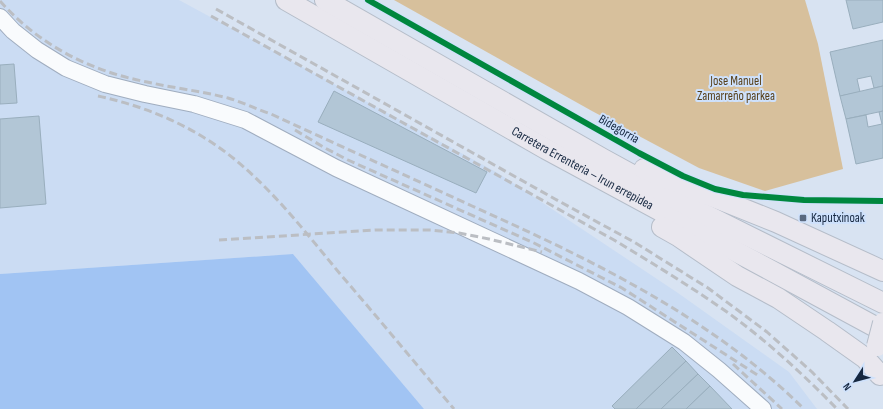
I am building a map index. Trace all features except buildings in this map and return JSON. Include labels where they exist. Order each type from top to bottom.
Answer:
[{"type":"main road","name":"Carretera Errenteria – Irun errepidea","points":[[286,0],[880,338]]},
{"type":"main road","name":"Carretera Errenteria – Irun errepidea","points":[[325,0],[603,159],[698,211],[883,303]]},
{"type":"main road","points":[[342,0],[360,20]]},
{"type":"main road","points":[[603,159],[646,169],[776,222],[883,272]]},
{"type":"main road","points":[[573,164],[604,194],[678,236],[737,276],[778,298],[828,331],[865,358],[882,378]]},
{"type":"main road","points":[[882,378],[878,365],[880,338],[883,323]]},
{"type":"lane","points":[[0,17],[13,31],[37,50],[66,68],[106,84],[194,104],[245,120],[336,168],[579,281],[628,307],[684,342],[719,370],[763,409]]},
{"type":"shaded area","points":[[0,0],[179,0],[498,173],[678,293],[789,372],[817,409],[424,409],[293,254],[0,274]]},
{"type":"green space","name":"Jose Manuel Zamarreño parkea","points":[[394,0],[805,0],[818,44],[843,169],[765,191],[699,168],[592,111]]},
{"type":"water","points":[[293,254],[424,409],[0,409],[0,274]]},
{"type":"railway","points":[[0,1],[31,31],[67,54],[86,63],[105,71],[126,77],[208,93],[239,101],[271,114],[561,247],[604,269],[689,318],[768,376],[804,409]]},
{"type":"railway","points":[[216,9],[634,242],[708,288],[767,332],[812,372],[848,409]]},
{"type":"railway","points":[[211,16],[614,240],[671,275],[727,312],[756,334],[811,383],[837,409]]},
{"type":"railway","points":[[98,96],[138,107],[177,123],[213,143],[246,169],[295,220],[454,409]]},
{"type":"railway","points":[[295,130],[348,160],[534,243],[622,288],[759,376]]},
{"type":"railway","points":[[219,240],[375,230],[431,230],[459,233],[542,252]]},
{"type":"railway","points":[[733,364],[782,409]]},
{"type":"cycle path","name":"Bidegorria","points":[[368,0],[639,153],[683,176],[715,189],[743,195],[804,200],[883,201]]},
{"type":"place","name":"Kaputxinoak","points":[[803,218]]}]
